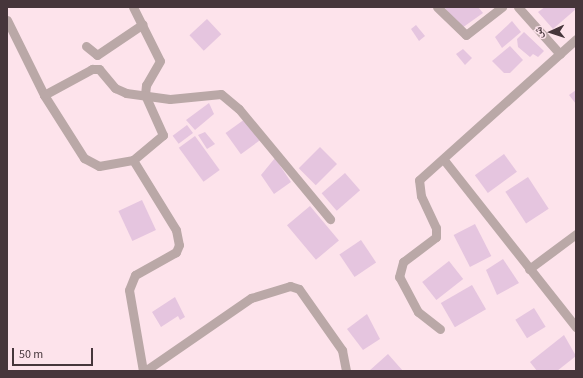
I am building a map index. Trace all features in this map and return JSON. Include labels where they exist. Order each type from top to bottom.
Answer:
[{"type":"street","points":[[7,20],[44,95],[84,158],[92,164],[111,165],[133,160],[163,135],[145,95],[146,85],[160,61],[143,24],[133,7]]},
{"type":"street","points":[[438,7],[466,35],[502,7]]},
{"type":"street","points":[[518,7],[560,54]]},
{"type":"street","points":[[86,46],[97,55],[143,24]]},
{"type":"street","points":[[440,329],[418,312],[407,298],[399,268],[436,237],[436,228],[418,186],[419,180],[444,160],[576,40]]},
{"type":"street","points":[[44,95],[92,69],[99,69],[115,88],[145,95],[170,99],[213,94],[229,97],[330,219]]},
{"type":"street","points":[[133,160],[176,230],[179,244],[176,252],[135,275],[131,282],[131,305],[144,371],[251,298],[290,286],[298,289],[342,350],[346,371]]},
{"type":"street","points":[[444,160],[576,327]]},
{"type":"street","points":[[529,269],[576,234]]},
{"type":"building","points":[[444,7],[478,7],[483,13],[462,28]]},
{"type":"building","points":[[545,7],[576,7],[576,9],[553,29],[538,12]]},
{"type":"building","points":[[207,19],[221,34],[204,51],[189,35]]},
{"type":"building","points":[[512,21],[521,32],[502,48],[495,37]]},
{"type":"building","points":[[416,25],[425,36],[419,41],[411,29]]},
{"type":"building","points":[[524,32],[544,51],[538,57],[533,54],[530,57],[518,47],[517,39]]},
{"type":"building","points":[[510,46],[523,60],[510,73],[504,73],[492,61]]},
{"type":"building","points":[[463,49],[472,58],[465,65],[456,54]]},
{"type":"building","points":[[576,90],[576,104],[569,95]]},
{"type":"building","points":[[209,103],[214,114],[195,130],[186,120]]},
{"type":"building","points":[[245,119],[260,140],[241,154],[226,133]]},
{"type":"building","points":[[187,125],[193,133],[179,144],[173,136]]},
{"type":"building","points":[[205,132],[215,144],[207,149],[198,135]]},
{"type":"building","points":[[195,136],[220,170],[204,182],[179,148]]},
{"type":"building","points":[[320,147],[337,164],[316,185],[299,168]]},
{"type":"building","points":[[504,154],[517,172],[488,193],[475,175]]},
{"type":"building","points":[[275,158],[291,182],[274,194],[261,175]]},
{"type":"building","points":[[345,173],[360,190],[337,211],[322,193]]},
{"type":"building","points":[[528,177],[549,209],[526,224],[505,192]]},
{"type":"building","points":[[142,200],[156,230],[132,241],[118,211]]},
{"type":"building","points":[[310,206],[339,240],[316,260],[287,225]]},
{"type":"building","points":[[475,224],[491,256],[470,267],[454,235]]},
{"type":"building","points":[[361,240],[376,262],[355,277],[339,255]]},
{"type":"building","points":[[503,259],[519,283],[497,295],[486,270]]},
{"type":"building","points":[[449,261],[463,279],[436,300],[422,282]]},
{"type":"building","points":[[472,285],[486,309],[455,327],[441,303]]},
{"type":"building","points":[[175,297],[185,317],[180,320],[178,316],[161,327],[152,312]]},
{"type":"building","points":[[534,308],[546,327],[527,338],[515,320]]},
{"type":"building","points":[[367,314],[380,339],[363,350],[347,329]]},
{"type":"building","points":[[564,335],[576,356],[557,371],[537,371],[530,362]]},
{"type":"building","points":[[388,354],[403,371],[369,371]]}]
